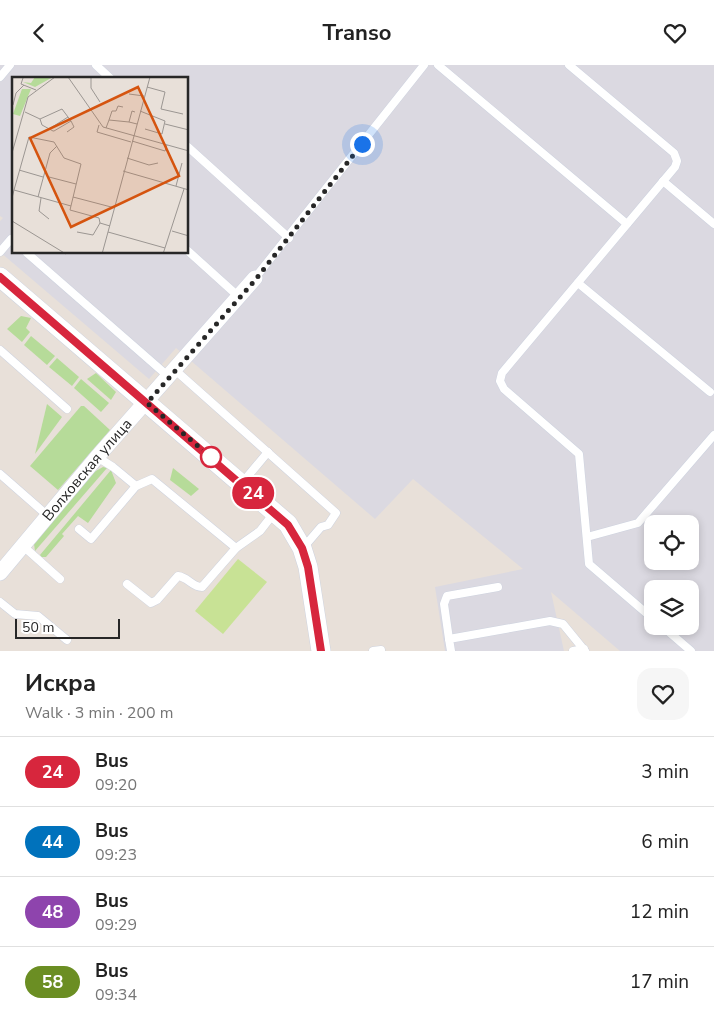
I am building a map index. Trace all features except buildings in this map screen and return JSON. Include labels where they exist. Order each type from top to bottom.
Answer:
[{"type":"street","points":[[0,277],[288,525],[302,548],[308,567],[321,651]]},
{"type":"street","name":"Волховская улица","points":[[0,573],[97,457],[256,279]]},
{"type":"lane","points":[[0,77],[10,65]]},
{"type":"lane","points":[[96,65],[109,77]]},
{"type":"lane","points":[[256,279],[424,65]]},
{"type":"lane","points":[[438,65],[627,224]]},
{"type":"lane","points":[[569,65],[674,153],[677,161],[675,167],[502,373],[500,381],[504,389],[579,454],[589,563],[594,570],[644,611]]},
{"type":"lane","points":[[189,148],[289,238]]},
{"type":"lane","points":[[663,181],[714,224]]},
{"type":"lane","points":[[0,252],[12,239]]},
{"type":"lane","points":[[189,252],[239,297]]},
{"type":"lane","points":[[28,254],[268,452],[336,513],[328,525],[321,527],[302,548]]},
{"type":"lane","points":[[578,283],[710,392]]},
{"type":"lane","points":[[0,349],[67,409]]},
{"type":"lane","points":[[587,537],[638,523],[714,435]]},
{"type":"lane","points":[[241,483],[268,452]]},
{"type":"lane","points":[[97,457],[113,467],[136,486]]},
{"type":"lane","points":[[0,474],[48,516]]},
{"type":"lane","points":[[79,529],[90,539],[136,486],[152,479],[236,549]]},
{"type":"lane","points":[[127,584],[151,603],[157,600],[178,576],[202,587],[236,549],[260,531],[275,512]]},
{"type":"lane","points":[[23,546],[60,579]]},
{"type":"lane","points":[[451,651],[444,604],[447,596],[498,587]]},
{"type":"lane","points":[[0,602],[15,614],[38,616],[67,640]]},
{"type":"lane","points":[[450,639],[557,621],[568,628],[585,650]]},
{"type":"lane","points":[[673,635],[692,651]]},
{"type":"lane","points":[[573,651],[585,650]]},
{"type":"shaded area","points":[[0,65],[714,65],[714,651],[620,651],[551,592],[564,651],[445,651],[435,587],[523,569],[413,479],[375,519],[176,348],[149,379],[0,252],[0,221],[3,218],[0,216]]},
{"type":"green space","points":[[21,316],[31,318],[26,328],[30,332],[22,342],[7,329]]},
{"type":"green space","points":[[31,336],[55,356],[47,365],[24,345]]},
{"type":"green space","points":[[57,358],[79,377],[72,386],[49,367]]},
{"type":"green space","points":[[96,373],[116,392],[111,400],[87,379]]},
{"type":"green space","points":[[81,379],[109,403],[101,412],[74,388]]},
{"type":"green space","points":[[47,404],[62,417],[35,454]]},
{"type":"green space","points":[[81,406],[84,406],[110,430],[58,490],[30,466]]},
{"type":"green space","points":[[103,467],[107,468],[35,551],[34,544],[94,472]]},
{"type":"green space","points":[[173,468],[199,489],[191,496],[170,480]]},
{"type":"green space","points":[[111,470],[116,483],[88,523],[78,516],[62,534],[64,536],[46,557],[41,557],[40,555]]},
{"type":"green space","points":[[238,559],[267,582],[223,634],[195,611]]},
{"type":"bus line","name":"24","points":[[0,277],[288,525],[302,548],[308,567],[321,651]]},
{"type":"route","points":[[211,457],[147,403],[256,279],[362,144]]}]
